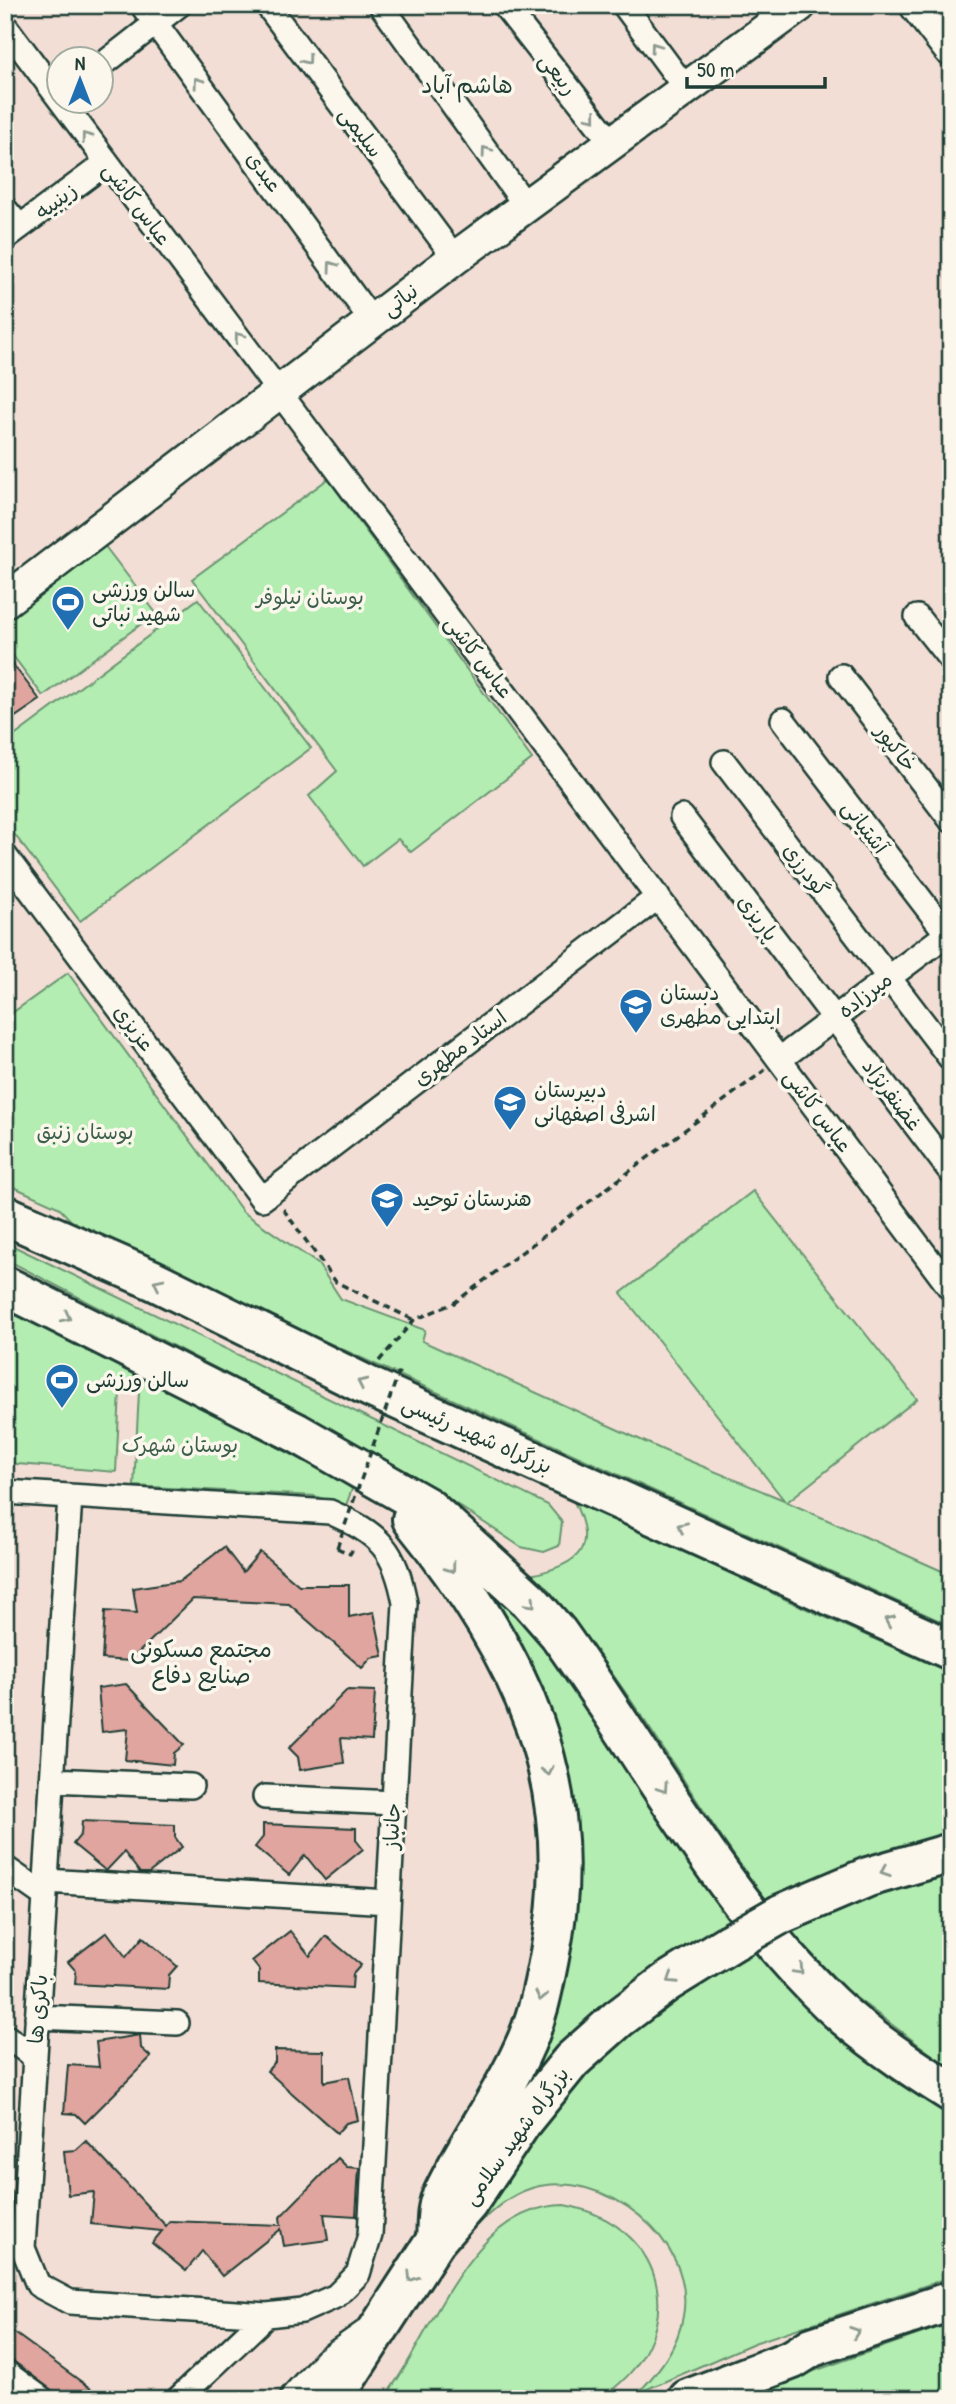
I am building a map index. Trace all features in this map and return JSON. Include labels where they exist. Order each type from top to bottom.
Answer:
[{"type":"highway","name":"بزرگراه شهید رئیسی","points":[[5,1215],[153,1280],[372,1388],[951,1650]]},
{"type":"highway","points":[[5,1286],[377,1477],[427,1507],[530,1601],[558,1633],[741,1902],[776,1946],[832,2005],[873,2039],[951,2092]]},
{"type":"highway","points":[[377,1477],[449,1564],[489,1623],[530,1706],[553,1790],[560,1842],[561,1888],[539,2006],[532,2029],[503,2091],[440,2200],[436,2240]]},
{"type":"highway","name":"بزرگراه شهید سلامی","points":[[333,2399],[436,2240],[468,2203],[524,2119],[572,2060],[618,2018],[667,1982],[781,1914],[868,1877],[951,1853]]},
{"type":"highway","points":[[688,2399],[793,2359],[812,2347],[951,2301]]},
{"type":"main road","name":"نباتی","points":[[5,601],[455,258],[800,5]]},
{"type":"main road","points":[[918,5],[951,48]]},
{"type":"main road","points":[[298,2399],[330,2364],[377,2331]]},
{"type":"main road","points":[[729,2399],[793,2359]]},
{"type":"street","points":[[116,50],[149,14],[178,5]]},
{"type":"street","name":"سلیمی","points":[[267,5],[455,258]]},
{"type":"street","points":[[381,5],[527,206]]},
{"type":"street","name":"ربیعی","points":[[504,5],[612,143]]},
{"type":"street","points":[[624,5],[686,89]]},
{"type":"street","name":"عبدی","points":[[149,14],[372,321]]},
{"type":"street","name":"عباس کاشی","points":[[5,26],[46,82]]},
{"type":"street","name":"عباس کاشی","points":[[71,116],[951,1289]]},
{"type":"street","name":"زینبیه","points":[[13,233],[106,163]]},
{"type":"street","points":[[5,209],[13,233]]},
{"type":"street","points":[[916,617],[951,660]]},
{"type":"street","name":"خاکپور","points":[[841,676],[951,820]]},
{"type":"street","name":"آشتیانی","points":[[783,720],[949,934]]},
{"type":"street","name":"گودرزی","points":[[724,762],[951,1059]]},
{"type":"street","name":"پاریزی","points":[[682,817],[834,1019]]},
{"type":"street","name":"عزیزی","points":[[5,856],[267,1195]]},
{"type":"street","name":"استاد مطهری","points":[[267,1195],[658,897]]},
{"type":"street","name":"میرزاده","points":[[780,1059],[949,934]]},
{"type":"street","name":"غضنفرنژاد","points":[[834,1019],[951,1172]]},
{"type":"street","name":"جانباز","points":[[5,1492],[330,1512],[362,1527],[379,1542],[399,1568],[405,1603],[370,2235],[358,2274],[336,2296],[302,2311],[267,2315]]},
{"type":"street","name":"باکری ها","points":[[70,1496],[23,2248],[38,2285],[70,2302],[267,2315]]},
{"type":"street","points":[[52,1780],[191,1786]]},
{"type":"street","points":[[265,1797],[394,1803]]},
{"type":"street","points":[[5,1868],[45,1888],[388,1902]]},
{"type":"street","points":[[37,2017],[177,2023]]},
{"type":"street","points":[[5,2036],[35,2057]]},
{"type":"street","points":[[5,2202],[25,2216]]},
{"type":"street","points":[[178,2399],[267,2315]]},
{"type":"street","points":[[5,2372],[43,2399]]},
{"type":"path","points":[[379,1361],[414,1320],[454,1303],[780,1059]]},
{"type":"path","points":[[267,1195],[336,1282],[414,1320]]},
{"type":"path","points":[[350,1554],[337,1548],[400,1369]]},
{"type":"green space","name":"بوستان نیلوفر","points":[[328,479],[532,759],[411,852],[398,839],[363,866],[309,796],[337,771],[192,579]]},
{"type":"green space","name":"سالن ورزشی شهید نباتی","points":[[104,545],[156,613],[43,696],[5,645],[5,620]]},
{"type":"green space","points":[[198,599],[311,748],[80,921],[5,822],[5,743]]},
{"type":"green space","name":"بوستان زنبق","points":[[68,973],[243,1212],[318,1264],[341,1299],[425,1330],[422,1341],[663,1450],[784,1500],[621,1293],[753,1191],[917,1399],[787,1502],[951,1575],[951,1626],[80,1230],[58,1207],[5,1183],[5,1018]]},
{"type":"green space","points":[[5,1242],[548,1505],[562,1522],[559,1546],[544,1552],[521,1547],[412,1475],[260,1391],[5,1259]]},
{"type":"green space","name":"بوستان شهرک","points":[[5,1303],[340,1480],[352,1489],[345,1508],[315,1496],[134,1486],[139,1392],[120,1392],[116,1472],[5,1463]]},
{"type":"green space","points":[[572,1498],[789,1601],[951,1673],[951,1836],[769,1903],[710,1821],[626,1693],[564,1612],[530,1575],[561,1566],[580,1552],[584,1542],[584,1530]]},
{"type":"green space","points":[[456,1560],[509,1607],[556,1661],[733,1923],[493,2125],[567,1829]]},
{"type":"green space","points":[[951,1872],[951,2069],[847,1991],[786,1928],[882,1890]]},
{"type":"green space","points":[[754,1947],[823,2024],[893,2080],[951,2117],[951,2277],[754,2343],[638,2393],[666,2358],[677,2338],[683,2316],[683,2288],[675,2261],[660,2237],[639,2216],[615,2199],[588,2188],[559,2184],[532,2188],[516,2195],[476,2226],[547,2120],[601,2059],[674,1999]]},
{"type":"green space","points":[[564,2205],[600,2217],[628,2235],[647,2260],[657,2287],[657,2317],[648,2347],[629,2375],[599,2399],[383,2399],[456,2279],[478,2251],[502,2227],[530,2211]]},
{"type":"green space","points":[[951,2323],[951,2389],[925,2399],[757,2399],[777,2384]]},
{"type":"building","points":[[5,654],[40,700],[5,724]]},
{"type":"building","points":[[224,1547],[243,1572],[260,1552],[299,1585],[349,1585],[349,1617],[374,1612],[383,1656],[371,1658],[362,1668],[289,1604],[193,1599],[130,1661],[102,1659],[105,1611],[137,1613],[133,1588],[180,1581]]},
{"type":"building","points":[[126,1684],[184,1745],[174,1753],[173,1765],[125,1760],[128,1729],[102,1732],[98,1688]]},
{"type":"building","points":[[347,1690],[375,1691],[372,1740],[341,1738],[344,1763],[300,1770],[298,1757],[289,1748]]},
{"type":"building","points":[[82,1821],[175,1825],[175,1837],[182,1847],[149,1873],[140,1873],[124,1852],[106,1871],[73,1844],[81,1834]]},
{"type":"building","points":[[263,1824],[356,1828],[356,1840],[363,1849],[325,1880],[305,1855],[289,1875],[255,1847],[263,1837]]},
{"type":"building","points":[[290,1931],[310,1956],[326,1936],[361,1965],[353,1974],[352,1988],[259,1983],[259,1970],[252,1961]]},
{"type":"building","points":[[107,1932],[126,1957],[143,1937],[177,1966],[169,1975],[168,1989],[75,1984],[76,1971],[68,1962]]},
{"type":"building","points":[[140,2035],[141,2048],[151,2057],[85,2123],[76,2114],[64,2113],[68,2065],[99,2067],[96,2042]]},
{"type":"building","points":[[275,2050],[324,2051],[324,2082],[349,2077],[358,2120],[346,2123],[337,2133],[267,2071],[275,2062]]},
{"type":"building","points":[[86,2141],[166,2226],[170,2221],[281,2225],[280,2217],[338,2158],[347,2167],[359,2168],[356,2216],[324,2214],[328,2240],[284,2246],[281,2229],[222,2276],[202,2251],[186,2271],[152,2243],[162,2231],[91,2224],[94,2192],[68,2195],[64,2151],[76,2150]]},
{"type":"building","points":[[5,2326],[105,2399],[63,2399],[13,2361],[5,2358]]},
{"type":"place","name":"سالن ورزشی شهید نباتی","points":[[68,632]]},
{"type":"place","name":"دبستان ابتدایی مطهری","points":[[636,1035]]},
{"type":"place","name":"دبیرستان اشرفی اصفهانی","points":[[510,1132]]},
{"type":"place","name":"هنرستان توحید","points":[[387,1229]]},
{"type":"place","name":"سالن ورزشی","points":[[62,1410]]},
{"type":"district","name":"هاشم آباد","points":[[467,85]]},
{"type":"district","name":"مجتمع مسکونی صنایع دفاع","points":[[201,1662]]}]
